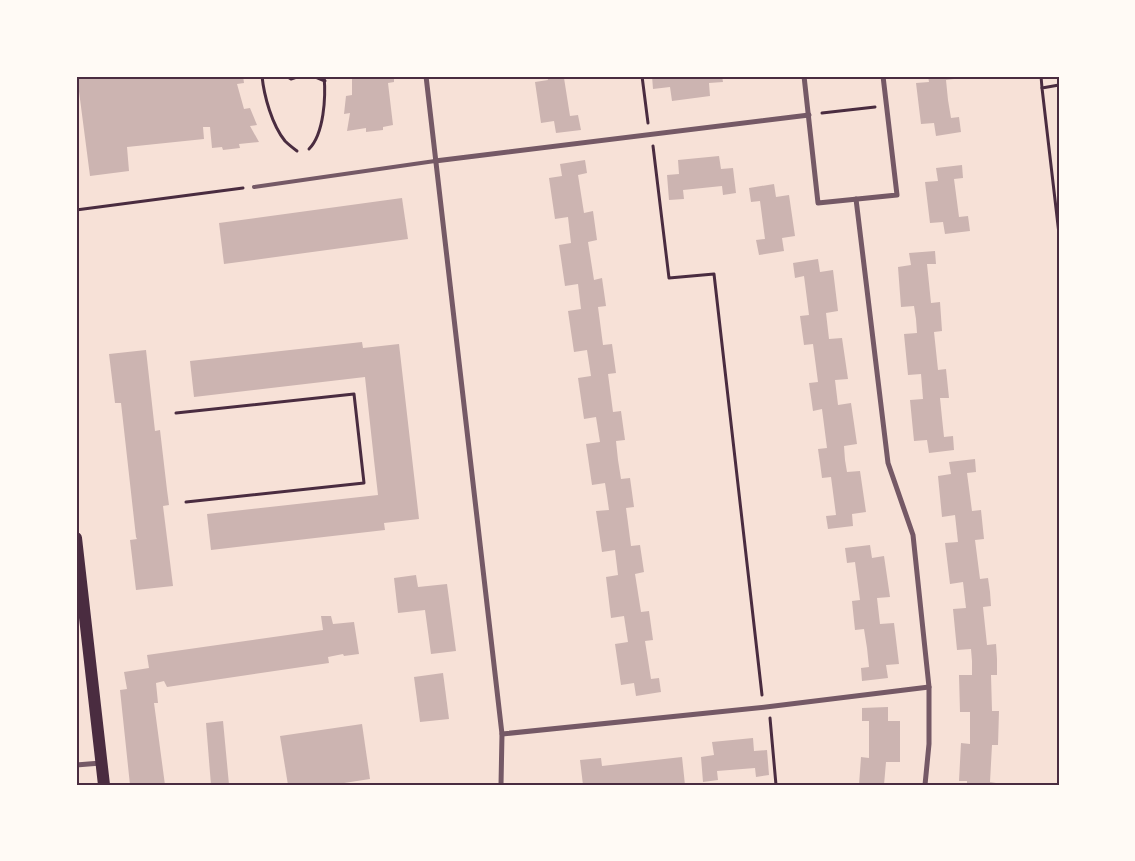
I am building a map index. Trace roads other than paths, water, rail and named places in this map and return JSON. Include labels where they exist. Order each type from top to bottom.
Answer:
[{"type":"main road","points":[[76,538],[104,785]]},
{"type":"street","points":[[426,76],[502,734],[501,785]]},
{"type":"street","points":[[804,76],[818,203],[896,195],[883,76]]},
{"type":"street","points":[[435,161],[650,136],[808,115]]},
{"type":"street","points":[[856,199],[888,463],[913,535],[929,687],[930,744],[925,785]]},
{"type":"street","points":[[502,734],[766,708],[929,687]]},
{"type":"street","points":[[76,765],[101,762]]},
{"type":"lane","points":[[254,186],[435,161]]}]
